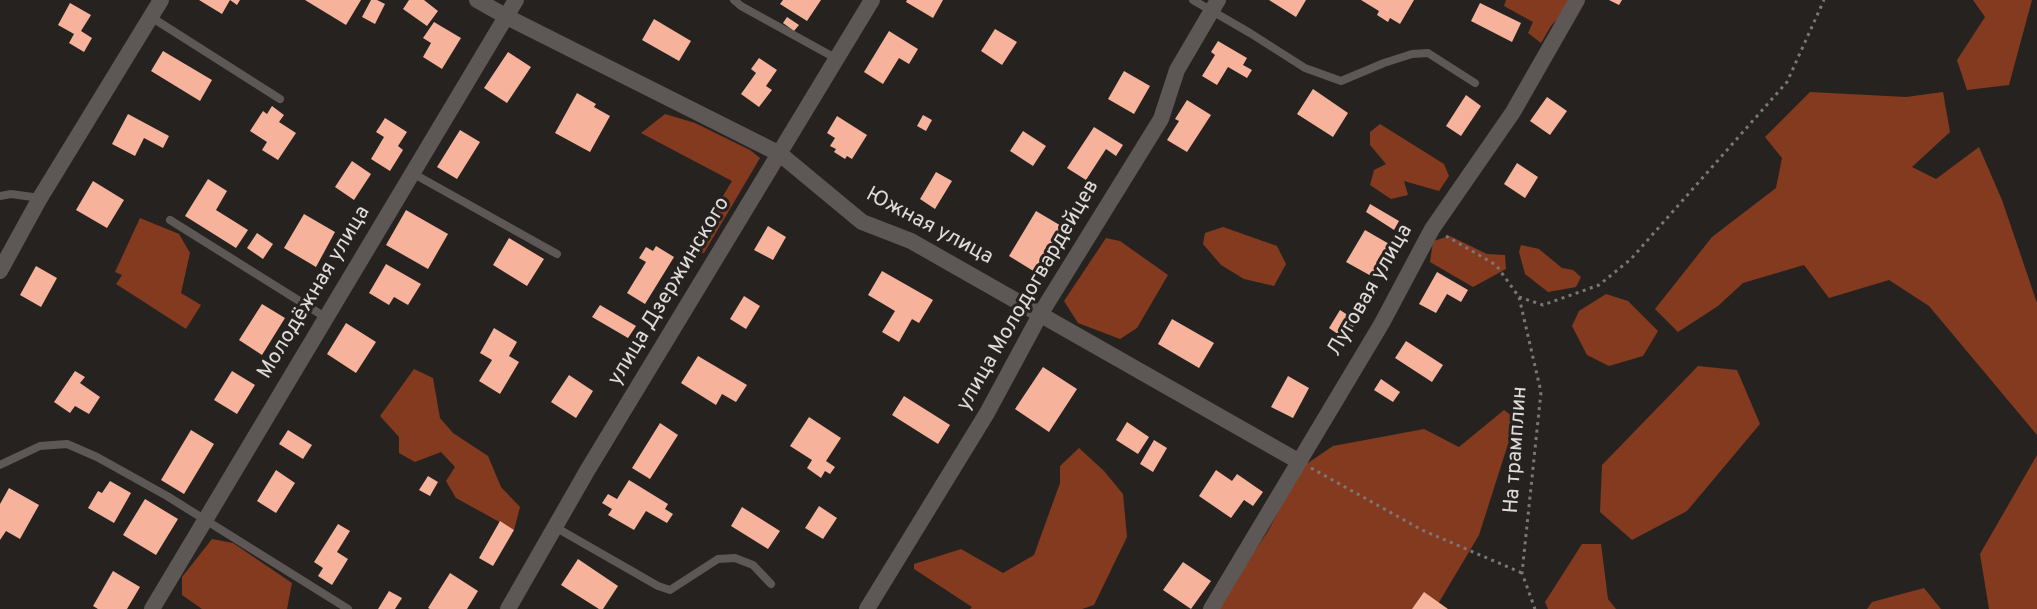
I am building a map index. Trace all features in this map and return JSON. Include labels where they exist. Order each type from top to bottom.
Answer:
[{"type":"street","points":[[0,271],[40,198],[160,0]]},
{"type":"street","name":"Южная улица","points":[[477,0],[780,154],[862,222],[911,241],[1298,461]]},
{"type":"street","name":"Молодёжная улица","points":[[152,609],[516,0]]},
{"type":"street","name":"улица Дзержинского","points":[[508,609],[872,0]]},
{"type":"street","name":"Луговая улица","points":[[1211,609],[1382,323],[1432,229],[1513,112],[1577,0]]},
{"type":"street","name":"улица Молодогвардейцев","points":[[867,609],[987,413],[1041,313],[1161,119],[1177,70],[1214,6]]},
{"type":"lane","points":[[734,0],[837,59]]},
{"type":"lane","points":[[1193,0],[1214,6],[1250,33],[1305,68],[1341,81],[1384,63],[1412,54],[1428,53],[1475,83]]},
{"type":"lane","points":[[151,16],[280,99]]},
{"type":"lane","points":[[414,174],[557,254]]},
{"type":"lane","points":[[0,196],[11,194],[40,198]]},
{"type":"lane","points":[[170,220],[325,318]]},
{"type":"lane","points":[[0,465],[40,446],[68,444],[97,457],[167,496],[348,609]]},
{"type":"lane","points":[[555,527],[658,586],[670,590],[718,559],[735,558],[753,565],[771,584]]},
{"type":"path","points":[[1519,297],[1544,304],[1555,301],[1599,285],[1631,259],[1787,82],[1824,0]]},
{"type":"path","name":"На трамплин","points":[[1432,229],[1497,265],[1519,297],[1540,393],[1522,573],[1535,609]]},
{"type":"path","points":[[1298,461],[1422,530],[1522,573]]},
{"type":"shaded area","points":[[1506,0],[1570,0],[1569,6],[1551,26],[1541,43],[1528,33],[1533,22],[1504,6]]},
{"type":"shaded area","points":[[1973,0],[2032,0],[2009,85],[1967,90],[1957,60],[1985,17]]},
{"type":"shaded area","points":[[1810,92],[1906,97],[1943,92],[1950,132],[1912,167],[1936,179],[1979,147],[2002,200],[2037,303],[2037,435],[1929,306],[1889,280],[1829,298],[1804,265],[1743,283],[1718,306],[1678,332],[1655,309],[1712,237],[1776,188],[1782,158],[1765,137]]},
{"type":"shaded area","points":[[665,114],[695,123],[750,150],[760,158],[704,253],[689,252],[732,181],[641,133]]},
{"type":"shaded area","points":[[1380,124],[1444,164],[1449,176],[1439,191],[1404,181],[1408,195],[1391,199],[1370,185],[1374,170],[1386,164],[1370,145],[1370,132]]},
{"type":"shaded area","points":[[140,218],[179,234],[190,253],[181,293],[201,305],[186,329],[116,284],[122,275],[115,272]]},
{"type":"shaded area","points":[[1223,227],[1277,246],[1286,264],[1274,286],[1244,279],[1221,265],[1203,244],[1205,233]]},
{"type":"shaded area","points":[[1450,236],[1487,254],[1505,255],[1506,269],[1473,287],[1430,262],[1433,241]]},
{"type":"shaded area","points":[[1106,238],[1120,241],[1168,275],[1137,328],[1120,339],[1078,323],[1064,301]]},
{"type":"shaded area","points":[[1521,245],[1539,249],[1562,268],[1573,270],[1581,277],[1576,287],[1548,292],[1525,274],[1519,252]]},
{"type":"shaded area","points":[[1606,294],[1628,301],[1658,331],[1643,356],[1609,366],[1587,355],[1572,326],[1579,311]]},
{"type":"shaded area","points":[[1698,366],[1737,370],[1760,424],[1687,511],[1632,540],[1600,512],[1602,465]]},
{"type":"shaded area","points":[[414,369],[433,378],[440,418],[453,433],[488,456],[501,487],[520,507],[514,530],[456,498],[446,481],[455,467],[441,452],[415,462],[399,453],[399,437],[380,416]]},
{"type":"shaded area","points":[[1504,410],[1516,419],[1479,535],[1435,609],[1216,609],[1268,531],[1302,467],[1333,446],[1424,429],[1459,447]]},
{"type":"shaded area","points":[[1079,448],[1104,471],[1123,494],[1127,537],[1094,605],[1082,609],[970,609],[972,607],[914,569],[914,564],[961,549],[1003,573],[1034,555],[1060,483],[1060,466]]},
{"type":"shaded area","points":[[2037,455],[2037,609],[1989,609],[1980,554]]},
{"type":"shaded area","points":[[212,539],[233,543],[292,583],[287,609],[202,609],[182,595],[182,577]]},
{"type":"shaded area","points":[[1582,544],[1601,544],[1608,599],[1616,609],[1548,609],[1545,602]]},
{"type":"shaded area","points":[[1924,588],[1941,609],[1867,609],[1872,602]]},
{"type":"building","points":[[199,0],[230,0],[222,14]]},
{"type":"building","points":[[230,0],[240,0],[237,5]]},
{"type":"building","points":[[305,0],[361,0],[346,25]]},
{"type":"building","points":[[371,0],[385,4],[375,24],[362,17]]},
{"type":"building","points":[[409,0],[424,0],[438,11],[427,26],[403,9]]},
{"type":"building","points":[[783,0],[821,0],[807,21],[780,4]]},
{"type":"building","points":[[907,0],[943,0],[933,18],[906,2]]},
{"type":"building","points":[[1269,0],[1306,0],[1296,17]]},
{"type":"building","points":[[1361,0],[1414,0],[1400,24],[1390,18],[1388,22],[1377,15],[1379,11]]},
{"type":"building","points":[[1609,0],[1622,0],[1619,5]]},
{"type":"building","points":[[70,3],[91,15],[81,31],[92,38],[84,52],[69,43],[74,34],[58,25]]},
{"type":"building","points":[[1480,3],[1521,23],[1512,42],[1471,21]]},
{"type":"building","points":[[787,17],[799,25],[794,31],[783,23]]},
{"type":"building","points":[[654,19],[691,41],[679,61],[642,40]]},
{"type":"building","points":[[434,22],[461,38],[442,69],[423,57],[431,43],[423,38]]},
{"type":"building","points":[[995,29],[1017,42],[1002,65],[981,51]]},
{"type":"building","points":[[889,31],[918,49],[909,64],[899,58],[883,84],[864,72]]},
{"type":"building","points":[[1218,41],[1247,58],[1243,65],[1252,70],[1247,78],[1228,67],[1217,85],[1202,76],[1215,55],[1211,52]]},
{"type":"building","points":[[163,51],[212,80],[200,101],[151,71]]},
{"type":"building","points":[[508,52],[531,67],[507,103],[484,88]]},
{"type":"building","points":[[759,58],[777,70],[766,86],[772,90],[759,107],[741,94],[756,73],[751,69]]},
{"type":"building","points":[[1124,71],[1150,86],[1134,114],[1108,99]]},
{"type":"building","points":[[1313,89],[1348,113],[1333,137],[1297,114]]},
{"type":"building","points":[[577,93],[596,104],[594,107],[610,116],[590,152],[555,133]]},
{"type":"building","points":[[1466,95],[1481,106],[1461,136],[1446,126]]},
{"type":"building","points":[[1547,97],[1567,111],[1550,135],[1530,121]]},
{"type":"building","points":[[1187,100],[1211,115],[1187,152],[1167,140],[1179,121],[1175,119]]},
{"type":"building","points":[[272,106],[284,115],[279,122],[296,133],[278,160],[262,150],[267,142],[250,131],[263,111],[267,114]]},
{"type":"building","points":[[128,114],[169,136],[163,148],[144,138],[135,156],[112,144]]},
{"type":"building","points":[[923,115],[932,120],[926,131],[917,126]]},
{"type":"building","points":[[837,116],[867,135],[852,159],[847,156],[845,159],[834,152],[836,149],[830,146],[835,138],[827,133]]},
{"type":"building","points":[[385,118],[407,132],[398,146],[403,150],[390,171],[371,159],[384,137],[376,132]]},
{"type":"building","points":[[1094,127],[1123,145],[1116,156],[1106,149],[1086,180],[1067,168]]},
{"type":"building","points":[[460,130],[480,142],[457,179],[437,167]]},
{"type":"building","points":[[1023,131],[1046,146],[1033,166],[1010,151]]},
{"type":"building","points":[[352,161],[371,174],[354,200],[335,187]]},
{"type":"building","points":[[1517,163],[1538,177],[1525,198],[1504,184]]},
{"type":"building","points":[[936,172],[952,181],[935,209],[920,199]]},
{"type":"building","points":[[208,179],[227,191],[216,210],[248,230],[236,248],[185,216]]},
{"type":"building","points":[[93,181],[124,200],[107,228],[76,210]]},
{"type":"building","points":[[1370,204],[1399,221],[1394,230],[1366,212]]},
{"type":"building","points":[[406,210],[448,234],[428,269],[386,245]]},
{"type":"building","points":[[1036,211],[1063,227],[1035,272],[1009,256]]},
{"type":"building","points":[[304,214],[335,232],[316,267],[284,248]]},
{"type":"building","points":[[768,226],[786,237],[773,260],[754,250]]},
{"type":"building","points":[[1365,230],[1391,245],[1373,277],[1346,262]]},
{"type":"building","points":[[257,233],[273,244],[263,259],[247,248]]},
{"type":"building","points":[[509,238],[544,259],[527,286],[493,265]]},
{"type":"building","points":[[656,246],[674,257],[645,304],[627,293],[646,262],[639,258],[646,247],[653,251]]},
{"type":"building","points":[[386,264],[421,284],[408,305],[394,297],[389,305],[369,293]]},
{"type":"building","points":[[36,266],[57,278],[41,307],[20,295]]},
{"type":"building","points":[[882,271],[933,300],[919,323],[912,319],[899,342],[882,332],[895,311],[868,295]]},
{"type":"building","points":[[1437,272],[1468,290],[1461,302],[1447,294],[1436,313],[1419,304]]},
{"type":"building","points":[[744,296],[760,306],[746,329],[730,319]]},
{"type":"building","points":[[262,304],[285,318],[262,355],[239,340]]},
{"type":"building","points":[[600,305],[636,326],[628,338],[592,317]]},
{"type":"building","points":[[1340,310],[1357,321],[1345,339],[1329,328]]},
{"type":"building","points":[[1172,319],[1214,343],[1199,368],[1158,344]]},
{"type":"building","points":[[346,323],[376,342],[356,373],[327,354]]},
{"type":"building","points":[[494,328],[517,342],[509,356],[519,362],[500,394],[479,381],[492,360],[480,353]]},
{"type":"building","points":[[1406,341],[1443,365],[1432,382],[1395,358]]},
{"type":"building","points":[[698,356],[747,385],[736,402],[722,394],[716,405],[681,383]]},
{"type":"building","points":[[1043,367],[1077,389],[1049,432],[1015,409]]},
{"type":"building","points":[[75,371],[85,377],[80,383],[100,397],[89,414],[75,406],[70,413],[54,402]]},
{"type":"building","points":[[232,371],[255,385],[237,414],[214,400]]},
{"type":"building","points":[[569,375],[593,391],[576,418],[551,402]]},
{"type":"building","points":[[1288,376],[1309,388],[1293,418],[1271,407]]},
{"type":"building","points":[[1381,379],[1400,392],[1393,402],[1374,390]]},
{"type":"building","points":[[904,396],[950,425],[938,444],[892,415]]},
{"type":"building","points":[[809,417],[841,438],[826,461],[835,467],[830,474],[825,471],[821,478],[807,468],[812,460],[790,446]]},
{"type":"building","points":[[1127,422],[1149,437],[1138,454],[1116,440]]},
{"type":"building","points":[[660,423],[678,435],[650,479],[632,468]]},
{"type":"building","points":[[191,430],[214,444],[184,494],[161,480]]},
{"type":"building","points":[[288,430],[312,445],[303,459],[279,444]]},
{"type":"building","points":[[1154,440],[1167,448],[1153,472],[1140,464]]},
{"type":"building","points":[[276,470],[295,483],[276,513],[257,501]]},
{"type":"building","points":[[1216,470],[1232,481],[1237,474],[1263,492],[1253,506],[1244,500],[1231,518],[1199,496]]},
{"type":"building","points":[[428,476],[438,482],[430,496],[419,490]]},
{"type":"building","points":[[629,480],[668,504],[665,509],[673,514],[667,523],[646,511],[634,530],[608,515],[612,509],[602,503],[608,494],[617,499]]},
{"type":"building","points":[[110,481],[131,493],[114,523],[88,508],[98,491],[102,493]]},
{"type":"building","points":[[9,488],[39,505],[20,539],[6,531],[0,540],[0,504]]},
{"type":"building","points":[[145,499],[178,519],[156,555],[123,535]]},
{"type":"building","points":[[819,506],[837,518],[823,539],[805,528]]},
{"type":"building","points":[[742,507],[780,531],[768,549],[731,526]]},
{"type":"building","points":[[500,521],[514,530],[493,566],[479,558]]},
{"type":"building","points":[[338,524],[350,531],[337,552],[348,559],[332,585],[318,576],[323,568],[314,562]]},
{"type":"building","points":[[578,559],[618,586],[603,609],[599,609],[561,585]]},
{"type":"building","points":[[1183,562],[1211,581],[1191,609],[1163,590]]},
{"type":"building","points":[[113,571],[140,587],[127,609],[98,609],[93,606]]},
{"type":"building","points":[[450,573],[478,591],[467,609],[428,608]]},
{"type":"building","points":[[389,591],[402,598],[395,609],[378,609]]},
{"type":"building","points":[[1424,592],[1448,609],[1412,609]]}]
